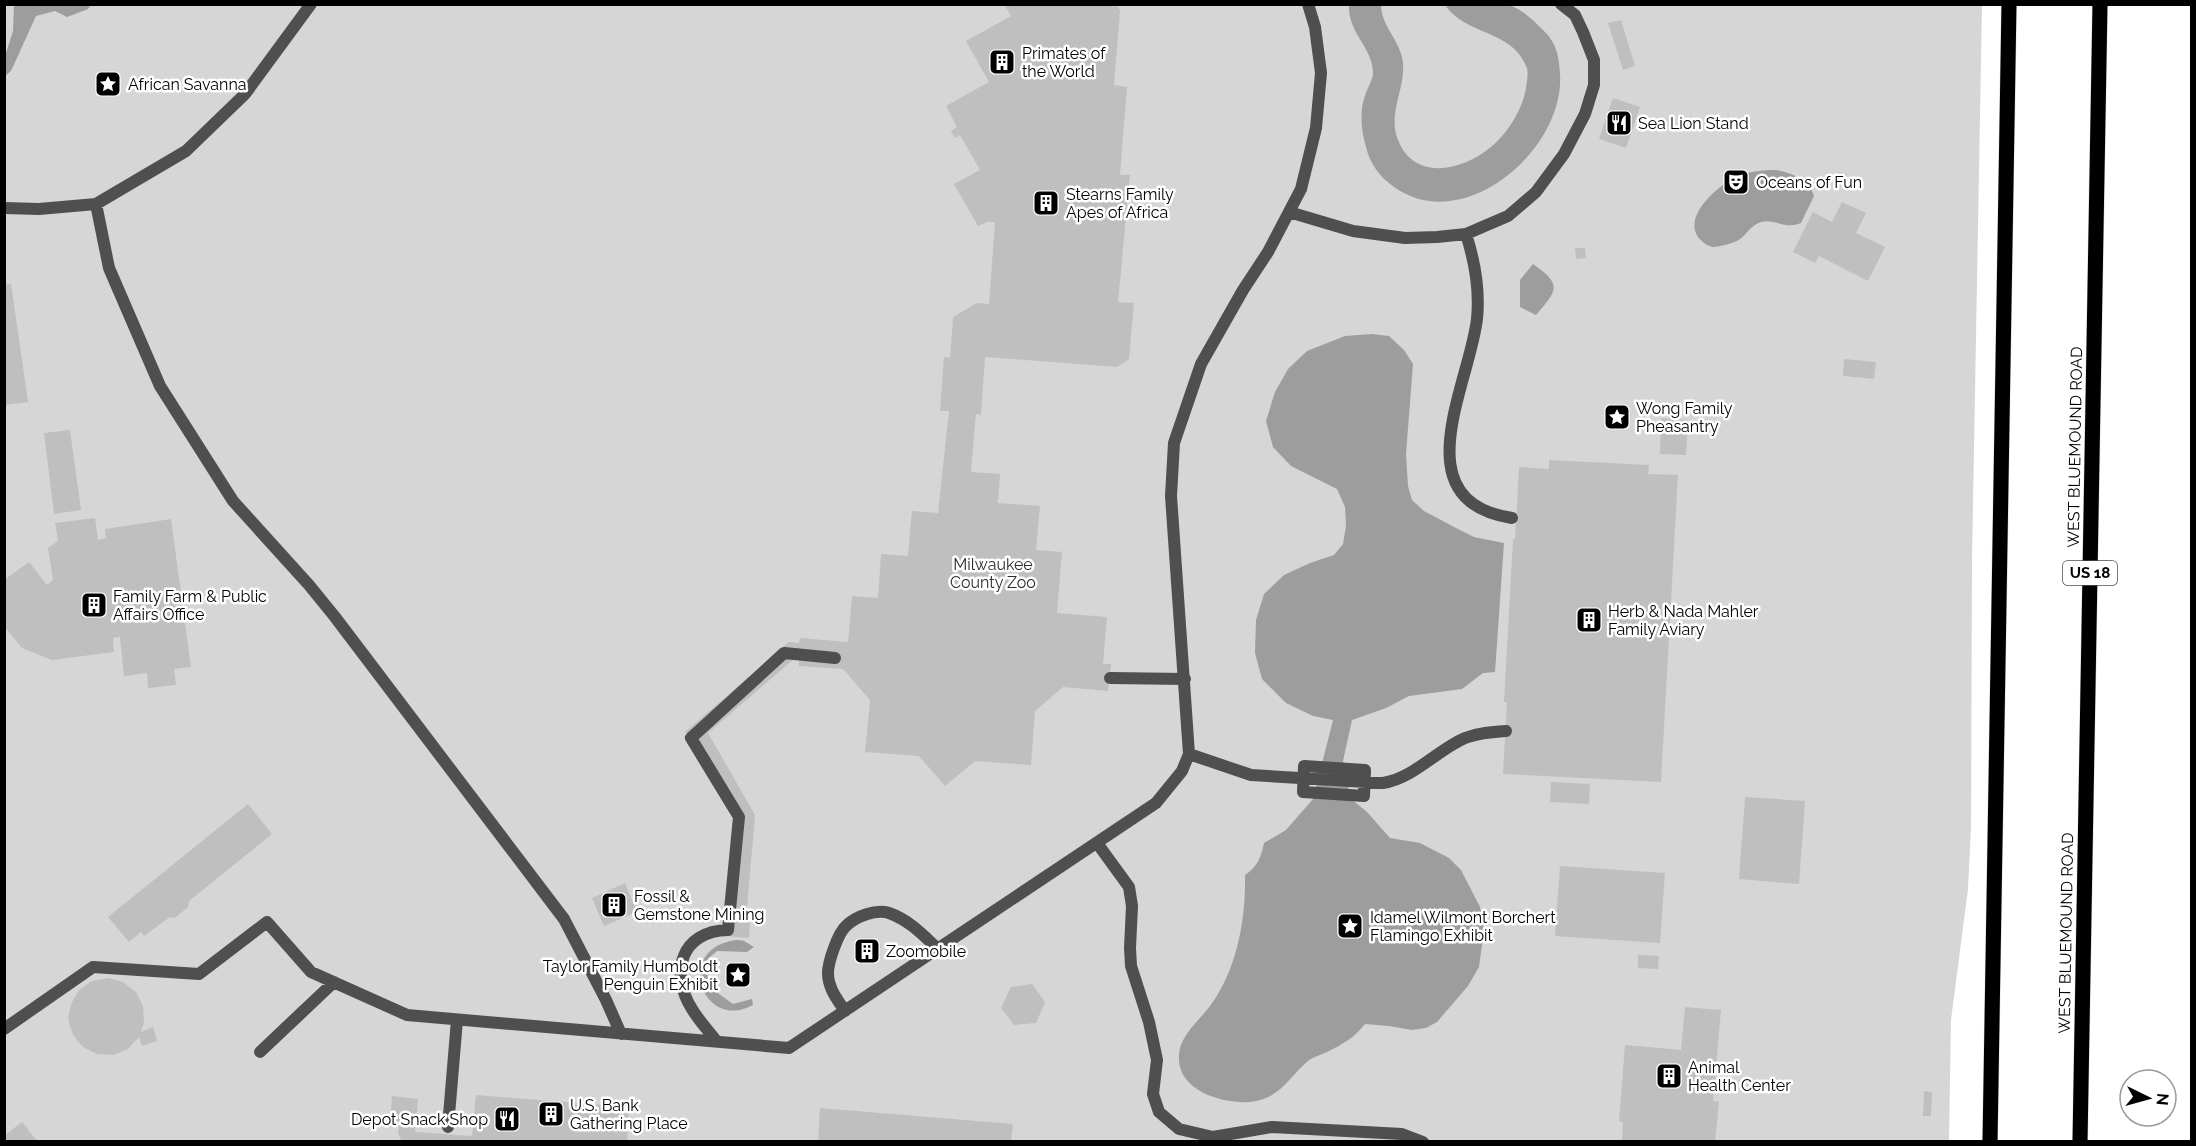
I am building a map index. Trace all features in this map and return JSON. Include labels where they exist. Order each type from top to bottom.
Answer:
[{"type":"main road","points":[[1990,1142],[2008,4]]},
{"type":"main road","name":"WEST BLUEMOUND ROAD","points":[[2080,1142],[2100,4]]},
{"type":"street","points":[[4,208],[39,209],[96,204],[186,151],[245,94],[311,4]]},
{"type":"street","points":[[4,1029],[93,967],[199,974],[267,922],[311,972],[407,1015],[789,1048],[1156,803],[1182,771],[1189,754],[1172,496],[1174,443],[1201,364],[1243,290],[1268,252],[1301,189],[1316,128],[1321,73],[1315,27],[1308,4]]},
{"type":"street","points":[[1289,212],[1353,231],[1405,238],[1466,234],[1508,216],[1536,192],[1564,154],[1585,114],[1594,85],[1594,60],[1575,15],[1561,4]]},
{"type":"street","points":[[96,204],[109,268],[160,386],[183,424],[232,501],[309,585],[335,617],[564,919],[621,1034]]},
{"type":"street","points":[[1466,234],[1474,258],[1479,291],[1477,320],[1468,366],[1455,409],[1449,440],[1449,462],[1455,481],[1466,498],[1480,509],[1512,518]]},
{"type":"street","points":[[717,1042],[692,1009],[684,992],[681,964],[694,940],[707,931],[728,930],[739,817],[691,738],[784,653],[835,658]]},
{"type":"street","points":[[1110,678],[1185,679]]},
{"type":"street","points":[[1189,754],[1251,775],[1383,783],[1397,779],[1462,739],[1506,731]]},
{"type":"street","points":[[1097,843],[1129,887],[1132,906],[1131,966],[1149,1022],[1156,1060],[1153,1094],[1159,1112],[1179,1129],[1213,1137],[1272,1127],[1402,1134],[1423,1142]]},
{"type":"street","points":[[845,1011],[833,994],[828,973],[834,948],[845,926],[865,914],[888,912],[913,925],[938,949]]},
{"type":"street","points":[[260,1052],[334,982]]},
{"type":"street","points":[[448,1127],[457,1020]]},
{"type":"green space","name":"Milwaukee County Zoo","points":[[5,5],[1982,5],[1972,560],[1971,827],[1968,889],[1951,1020],[1949,1141],[5,1142]]},
{"type":"shaded area","points":[[14,4],[91,5],[88,9],[67,17],[55,11],[36,16],[11,71],[5,76],[5,56],[13,31]]},
{"type":"shaded area","points":[[1504,4],[1522,11],[1532,19],[1555,46],[1560,74],[1557,102],[1546,130],[1528,156],[1505,177],[1479,193],[1450,201],[1421,200],[1389,183],[1373,164],[1364,140],[1362,106],[1372,78],[1372,63],[1352,24],[1349,5],[1381,5],[1384,20],[1399,48],[1403,63],[1395,116],[1396,134],[1403,150],[1413,160],[1425,166],[1438,168],[1452,167],[1466,162],[1480,155],[1498,141],[1518,112],[1528,77],[1526,66],[1519,54],[1510,46],[1464,22],[1445,5]]},
{"type":"shaded area","points":[[1777,170],[1800,178],[1812,190],[1814,196],[1801,223],[1785,225],[1770,221],[1761,222],[1754,225],[1738,240],[1713,247],[1699,239],[1695,219],[1699,210],[1713,194],[1741,175],[1756,171]]},
{"type":"shaded area","points":[[1533,264],[1549,277],[1554,288],[1549,299],[1536,315],[1520,307],[1520,280]]},
{"type":"shaded area","points":[[1372,334],[1389,336],[1404,350],[1413,364],[1406,454],[1408,486],[1412,500],[1424,511],[1474,537],[1504,543],[1495,672],[1483,673],[1462,689],[1409,696],[1386,708],[1352,720],[1343,761],[1351,799],[1367,812],[1390,838],[1420,843],[1449,858],[1461,870],[1480,907],[1484,930],[1479,967],[1468,986],[1437,1022],[1426,1028],[1412,1030],[1365,1024],[1344,1043],[1308,1061],[1283,1087],[1269,1097],[1250,1102],[1227,1101],[1203,1093],[1185,1078],[1180,1067],[1180,1048],[1186,1035],[1210,1006],[1227,977],[1238,943],[1244,909],[1245,875],[1258,862],[1264,843],[1286,830],[1313,799],[1333,720],[1313,716],[1286,703],[1262,679],[1255,653],[1256,620],[1264,594],[1284,575],[1334,555],[1343,544],[1346,526],[1345,507],[1337,489],[1291,466],[1273,447],[1266,421],[1275,392],[1288,369],[1307,351],[1345,336]]},
{"type":"shaded area","points":[[738,940],[754,947],[747,952],[717,951],[710,957],[707,967],[708,986],[733,1004],[752,999],[753,1005],[740,1010],[725,1009],[713,1003],[704,993],[700,980],[701,966],[707,954],[719,945]]},
{"type":"building","points":[[1004,4],[1117,4],[1120,11],[1114,85],[1127,87],[1120,175],[1130,175],[1118,302],[1134,303],[1129,359],[1117,367],[985,357],[981,415],[976,414],[971,472],[1000,474],[998,503],[1040,506],[1036,550],[1062,552],[1057,613],[1107,617],[1103,664],[1111,664],[1108,691],[1063,687],[1035,711],[1031,765],[975,761],[945,786],[919,756],[865,752],[870,700],[843,669],[799,666],[799,660],[794,659],[708,733],[755,815],[746,920],[750,920],[749,938],[726,936],[740,820],[685,732],[789,642],[799,643],[800,638],[848,642],[852,596],[878,598],[881,554],[908,556],[912,511],[938,513],[949,411],[940,411],[944,357],[950,358],[953,317],[977,303],[989,304],[995,222],[987,222],[978,226],[954,184],[980,170],[960,135],[955,138],[951,131],[957,127],[946,106],[989,82],[966,41],[1011,16]]},
{"type":"building","points":[[1621,20],[1635,66],[1623,70],[1608,23]]},
{"type":"building","name":"Sea Lion Stand","points":[[1613,98],[1640,107],[1626,148],[1599,139]]},
{"type":"building","points":[[1838,172],[1847,174],[1845,185],[1836,183]]},
{"type":"building","points":[[1842,202],[1866,213],[1856,233],[1885,247],[1868,281],[1819,256],[1815,263],[1793,252],[1813,212],[1832,222]]},
{"type":"building","points":[[1575,248],[1585,248],[1586,258],[1576,259]]},
{"type":"building","points":[[11,284],[28,402],[4,405],[4,285]]},
{"type":"building","points":[[1844,359],[1876,362],[1874,379],[1843,376]]},
{"type":"building","points":[[1661,418],[1688,420],[1686,455],[1660,454]]},
{"type":"building","points":[[70,430],[81,510],[54,514],[44,433]]},
{"type":"building","name":"Herb & Nada Mahler Family Aviary","points":[[1549,460],[1649,465],[1648,474],[1678,475],[1661,782],[1503,774],[1507,702],[1504,702],[1519,467],[1549,469]]},
{"type":"building","name":"Family Farm & Public Affairs Office","points":[[95,518],[98,540],[106,538],[105,529],[171,519],[191,667],[174,669],[176,685],[148,688],[147,673],[124,676],[120,637],[113,638],[114,652],[52,660],[22,648],[4,626],[4,580],[29,562],[47,585],[53,580],[48,548],[58,541],[55,523]]},
{"type":"building","points":[[1551,782],[1590,784],[1589,804],[1550,802]]},
{"type":"building","points":[[1745,797],[1805,801],[1799,884],[1739,879]]},
{"type":"building","points":[[248,804],[272,834],[189,901],[188,907],[175,918],[170,917],[144,936],[141,932],[129,942],[108,917]]},
{"type":"building","points":[[1560,866],[1665,873],[1660,943],[1555,936]]},
{"type":"building","name":"Fossil & Gemstone Mining","points":[[625,883],[637,912],[604,926],[592,898]]},
{"type":"building","name":"Zoomobile","points":[[858,941],[881,945],[877,962],[854,957]]},
{"type":"building","points":[[1638,955],[1659,956],[1658,969],[1638,968]]},
{"type":"building","points":[[108,978],[123,982],[136,992],[143,1006],[144,1022],[141,1032],[153,1027],[157,1041],[142,1046],[139,1037],[128,1049],[113,1055],[97,1054],[83,1047],[73,1035],[68,1019],[71,1004],[79,990],[92,981]]},
{"type":"building","points":[[1032,984],[1045,1002],[1036,1023],[1014,1025],[1001,1008],[1011,987]]},
{"type":"building","name":"Animal Health Center","points":[[1685,1007],[1721,1010],[1713,1101],[1719,1102],[1715,1142],[1622,1142],[1623,1122],[1619,1121],[1625,1045],[1681,1050]]},
{"type":"building","points":[[1924,1091],[1932,1092],[1931,1116],[1923,1116]]},
{"type":"building","name":"U.S. Bank Gathering Place","points":[[476,1095],[629,1107],[627,1142],[402,1142],[398,1133],[399,1127],[390,1127],[392,1096],[418,1099],[415,1132],[472,1136]]},
{"type":"building","points":[[820,1108],[1013,1124],[1011,1142],[818,1142]]},
{"type":"building","points":[[22,1122],[38,1142],[4,1142],[4,1136]]},
{"type":"place","name":"Primates of the World","points":[[1002,62]]},
{"type":"place","name":"African Savanna","points":[[108,84]]},
{"type":"place","name":"Sea Lion Stand","points":[[1619,123]]},
{"type":"place","name":"Oceans of Fun","points":[[1736,182]]},
{"type":"place","name":"Stearns Family Apes of Africa","points":[[1046,203]]},
{"type":"place","name":"Wong Family Pheasantry","points":[[1617,417]]},
{"type":"place","name":"Family Farm & Public Affairs Office","points":[[94,605]]},
{"type":"place","name":"Herb & Nada Mahler Family Aviary","points":[[1589,620]]},
{"type":"place","name":"Fossil & Gemstone Mining","points":[[614,905]]},
{"type":"place","name":"Idamel Wilmont Borchert Flamingo Exhibit","points":[[1350,926]]},
{"type":"place","name":"Zoomobile","points":[[867,951]]},
{"type":"place","name":"Taylor Family Humboldt Penguin Exhibit","points":[[738,975]]},
{"type":"place","name":"Animal Health Center","points":[[1669,1076]]},
{"type":"place","name":"U.S. Bank Gathering Place","points":[[551,1114]]},
{"type":"place","name":"Depot Snack Shop","points":[[507,1119]]}]
